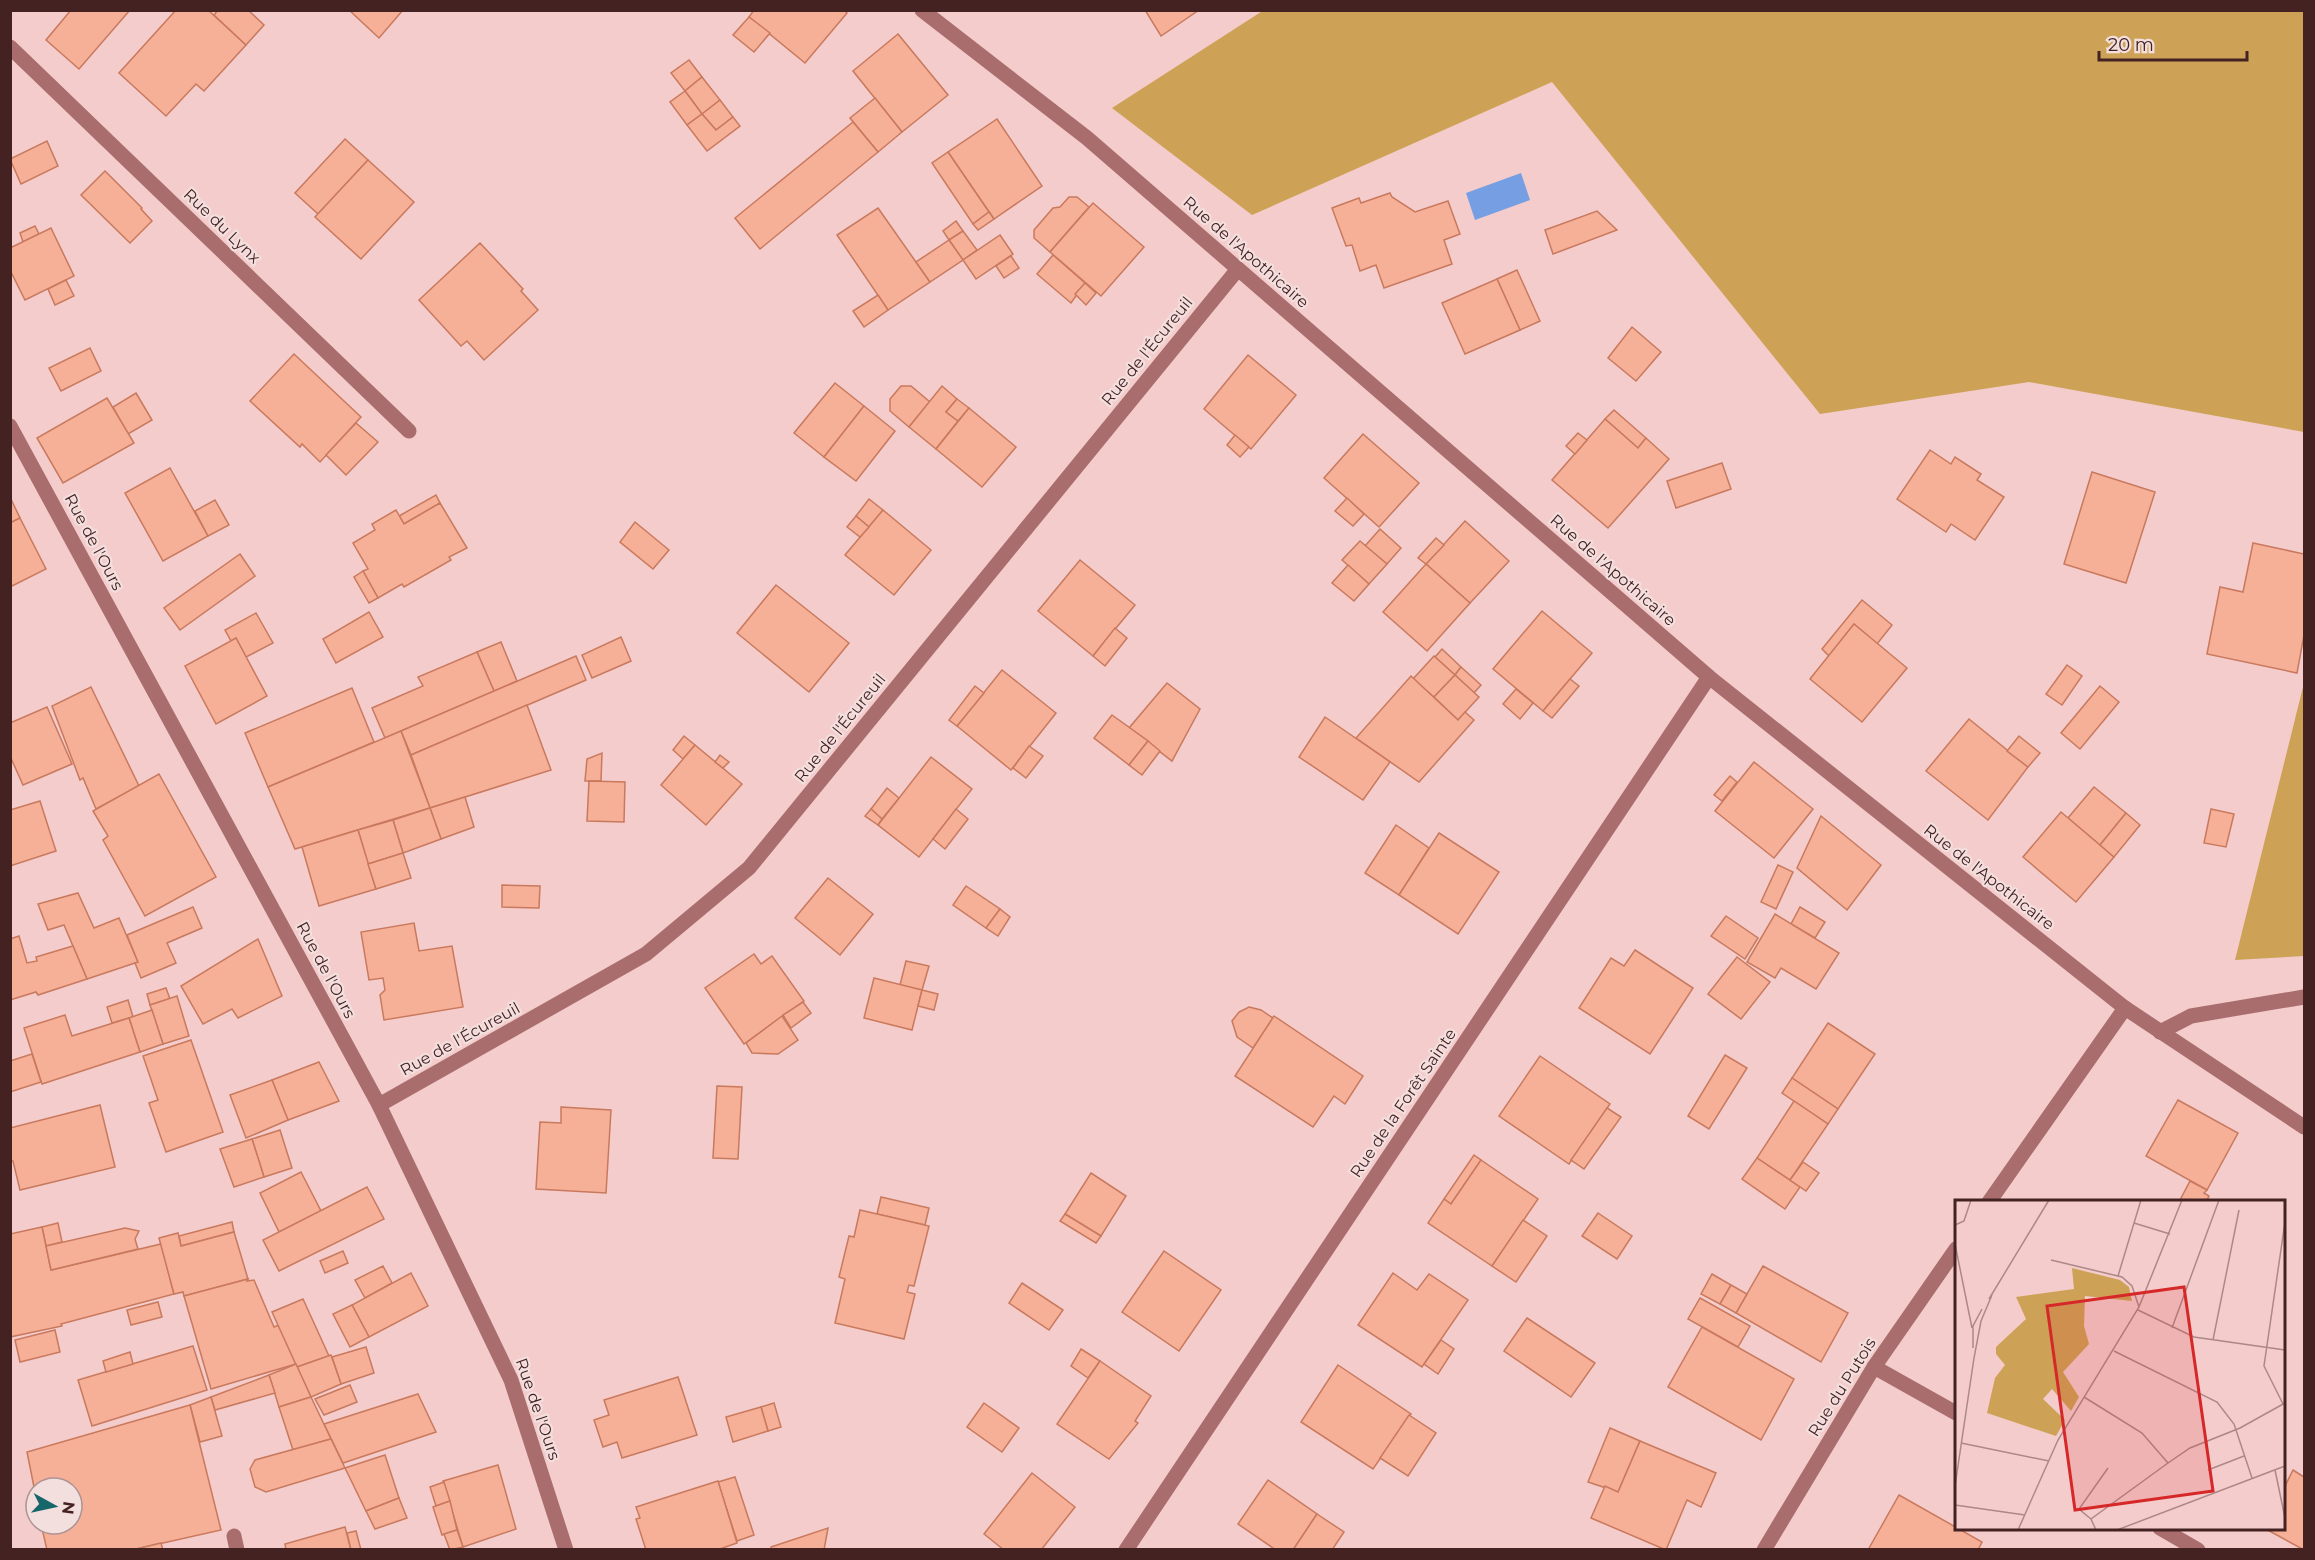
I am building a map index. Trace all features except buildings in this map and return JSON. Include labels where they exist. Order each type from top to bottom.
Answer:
[{"type":"street","name":"Rue de l'Apothicaire","points":[[922,10],[1087,138],[1709,677],[2125,1008],[2304,1127]]},
{"type":"street","name":"Rue du Lynx","points":[[10,47],[409,431]]},
{"type":"street","name":"Rue de l'Écureuil","points":[[379,1105],[646,954],[749,868],[1238,269]]},
{"type":"street","name":"Rue de l'Ours","points":[[10,426],[379,1105],[511,1380],[566,1550]]},
{"type":"street","name":"Rue de la Forêt Sainte","points":[[1126,1550],[1709,677]]},
{"type":"street","points":[[2160,1032],[2191,1016],[2304,997]]},
{"type":"street","points":[[1990,1200],[2125,1008]]},
{"type":"street","name":"Rue du Putois","points":[[1764,1550],[1874,1367],[1955,1250]]},
{"type":"street","points":[[1874,1367],[1955,1412]]},
{"type":"street","points":[[2163,1530],[2198,1550]]},
{"type":"shaded area","points":[[1264,10],[2304,11],[2304,432],[2029,382],[1820,414],[1552,82],[1252,215],[1112,108]]},
{"type":"shaded area","points":[[2304,683],[2304,956],[2235,960]]},
{"type":"water","points":[[1521,173],[1530,200],[1475,220],[1466,193]]}]
